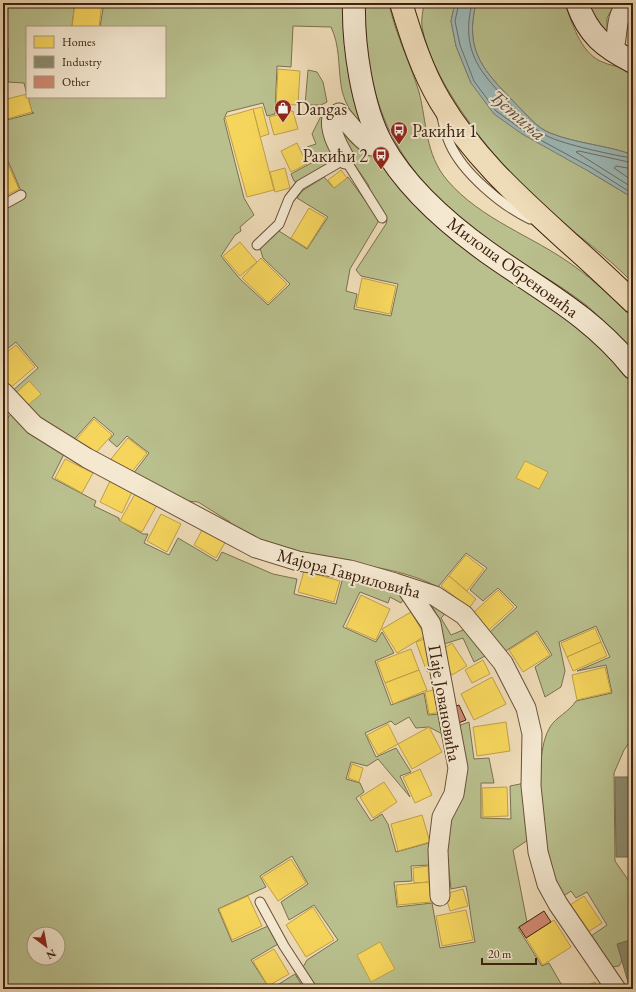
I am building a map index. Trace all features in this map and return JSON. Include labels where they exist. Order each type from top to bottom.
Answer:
[{"type":"main road","points":[[401,3],[410,34],[439,100],[467,141],[525,204],[633,302]]},
{"type":"street","name":"Милоша Обреновића","points":[[354,3],[355,41],[365,97],[382,144],[405,177],[440,215],[487,252],[579,314],[601,333],[633,368]]},
{"type":"street","points":[[577,3],[585,23],[604,46],[633,62]]},
{"type":"street","points":[[613,52],[616,44],[618,19],[627,3]]},
{"type":"street","points":[[345,159],[337,145],[330,125],[332,116],[339,113],[349,123],[361,140],[372,146],[382,144]]},
{"type":"street","name":"Мајора Гавриловића","points":[[3,392],[34,425],[87,458],[256,548],[298,561],[350,570],[435,596],[464,615],[503,663],[526,708],[532,734],[531,786],[538,852],[547,884],[558,904],[616,989]]},
{"type":"street","name":"Паје Јовановића","points":[[406,587],[431,624],[458,768],[454,794],[442,817],[438,850],[440,896]]},
{"type":"lane","points":[[257,245],[279,224],[289,199],[300,185],[345,159],[382,218]]},
{"type":"lane","points":[[3,205],[21,195]]},
{"type":"lane","points":[[260,902],[284,946],[312,989]]},
{"type":"green space","points":[[3,3],[75,3],[72,26],[26,26],[26,91],[24,83],[8,82],[8,48],[3,47]]},
{"type":"green space","points":[[104,3],[344,3],[363,122],[361,127],[351,112],[342,91],[336,41],[331,27],[293,26],[291,67],[277,66],[275,114],[267,116],[263,103],[227,112],[224,119],[244,198],[254,215],[240,227],[241,231],[235,235],[221,256],[240,279],[268,305],[290,284],[263,258],[260,248],[279,231],[307,249],[328,217],[297,198],[302,191],[324,177],[334,188],[348,177],[378,218],[378,222],[350,269],[346,291],[357,294],[354,309],[391,316],[398,284],[361,276],[356,270],[386,224],[387,220],[368,184],[349,157],[339,136],[343,129],[405,183],[575,324],[605,353],[633,384],[633,737],[624,750],[614,773],[615,861],[633,887],[633,939],[619,966],[611,967],[591,936],[607,925],[587,892],[576,898],[571,891],[562,897],[555,882],[545,837],[540,786],[544,742],[553,723],[576,701],[612,693],[606,665],[577,671],[610,657],[596,626],[559,642],[565,671],[561,687],[545,697],[535,667],[552,655],[537,631],[504,652],[489,633],[517,607],[498,588],[483,601],[470,590],[487,568],[466,553],[438,587],[423,580],[390,570],[307,555],[279,547],[234,530],[230,522],[198,502],[186,501],[133,474],[149,453],[127,436],[117,447],[109,440],[114,434],[94,417],[71,443],[41,423],[11,392],[38,368],[16,342],[3,352],[3,210],[24,198],[8,161],[3,166],[3,121],[34,113],[32,112],[28,98],[166,98],[166,26],[100,26]]},
{"type":"green space","points":[[364,3],[389,3],[395,26],[419,92],[434,160],[447,180],[475,206],[491,217],[558,255],[582,272],[611,297],[633,318],[633,353],[586,305],[503,251],[460,218],[434,193],[412,168],[395,141],[381,111],[372,79],[366,43]]},
{"type":"green space","points":[[424,3],[455,3],[451,21],[456,46],[471,83],[590,172],[633,198],[633,283],[532,195],[492,152],[473,127],[455,102],[440,76],[429,51],[422,27]]},
{"type":"green space","points":[[476,3],[565,3],[578,36],[587,51],[600,61],[633,71],[633,155],[560,137],[545,131],[532,120],[495,81],[480,60],[475,48],[473,35],[473,20]]},
{"type":"green space","points":[[585,3],[615,3],[607,18],[607,37]]},
{"type":"green space","points":[[308,70],[317,72],[323,82],[327,102],[321,105],[305,105]]},
{"type":"green space","points":[[322,114],[325,116],[338,159],[297,182],[294,181],[291,174],[313,162],[307,147],[316,144],[312,134]]},
{"type":"green space","points":[[11,414],[64,454],[52,478],[96,501],[94,506],[119,518],[119,520],[143,534],[148,534],[144,543],[169,555],[178,538],[217,561],[222,552],[273,574],[297,579],[294,594],[336,604],[343,577],[407,594],[401,603],[390,597],[388,603],[360,592],[343,627],[376,642],[382,632],[394,653],[375,661],[391,705],[424,693],[428,715],[440,714],[444,735],[429,727],[416,728],[409,717],[395,725],[391,721],[365,733],[376,757],[396,748],[411,772],[400,776],[410,797],[378,759],[367,766],[351,762],[346,779],[360,783],[364,792],[356,798],[371,821],[382,814],[388,824],[396,852],[432,842],[431,865],[411,866],[412,881],[394,882],[397,907],[432,903],[440,948],[475,942],[466,886],[451,889],[447,852],[455,727],[469,722],[474,759],[489,758],[494,783],[481,783],[481,818],[511,819],[510,786],[525,783],[531,838],[513,850],[527,922],[518,928],[542,966],[549,963],[564,989],[398,989],[396,985],[385,989],[317,989],[303,967],[307,960],[338,940],[314,905],[289,920],[281,902],[308,884],[292,856],[260,876],[266,887],[218,909],[232,942],[268,926],[278,944],[251,960],[270,989],[3,989],[3,423]]},
{"type":"green space","points":[[430,604],[450,609],[441,618],[451,635],[468,628],[487,655],[474,662],[463,638],[441,645],[439,623],[436,613]]},
{"type":"green space","points":[[295,974],[304,989],[271,989]]},
{"type":"water","name":"Ђетиња","points":[[455,3],[476,3],[473,20],[473,35],[475,48],[480,60],[495,81],[536,124],[545,131],[560,137],[633,155],[633,198],[522,134],[494,114],[471,83],[456,46],[451,21]]},
{"type":"building: Homes","points":[[75,3],[102,3],[99,26],[72,26]]},
{"type":"building: Homes","points":[[633,13],[633,33],[623,25]]},
{"type":"building: Homes","points":[[3,49],[6,49],[6,81],[3,81]]},
{"type":"building: Homes","points":[[278,69],[300,71],[298,105],[276,104]]},
{"type":"building: Homes","points":[[26,94],[26,98],[28,98],[32,112],[7,119],[3,100]]},
{"type":"building: Homes","points":[[262,107],[269,134],[260,137],[253,109]]},
{"type":"building: Homes","points":[[253,109],[274,190],[247,197],[225,117]]},
{"type":"building: Homes","points":[[293,111],[298,129],[274,135],[269,117]]},
{"type":"building: Homes","points":[[297,143],[307,164],[291,172],[281,151]]},
{"type":"building: Homes","points":[[8,164],[19,189],[3,197],[3,166]]},
{"type":"building: Homes","points":[[285,168],[290,188],[275,192],[270,172]]},
{"type":"building: Homes","points":[[341,170],[347,178],[334,188],[328,180]]},
{"type":"building: Homes","points":[[309,208],[326,218],[307,248],[291,238]]},
{"type":"building: Homes","points":[[240,242],[257,262],[240,276],[223,256]]},
{"type":"building: Homes","points":[[261,258],[287,284],[268,303],[242,278]]},
{"type":"building: Homes","points":[[362,278],[396,286],[390,314],[356,307]]},
{"type":"building: Homes","points":[[16,345],[35,367],[9,389],[3,382],[3,355]]},
{"type":"building: Homes","points":[[29,381],[41,394],[27,406],[16,393]]},
{"type":"building: Homes","points":[[94,419],[112,435],[94,455],[76,440]]},
{"type":"building: Homes","points":[[128,438],[147,453],[130,474],[111,459]]},
{"type":"building: Homes","points":[[65,459],[93,473],[82,493],[55,478]]},
{"type":"building: Homes","points":[[525,461],[548,472],[539,489],[516,478]]},
{"type":"building: Homes","points":[[110,481],[132,492],[122,513],[100,502]]},
{"type":"building: Homes","points":[[135,494],[157,505],[142,532],[120,521]]},
{"type":"building: Homes","points":[[161,514],[181,524],[167,552],[147,541]]},
{"type":"building: Homes","points":[[203,528],[226,541],[216,558],[194,545]]},
{"type":"building: Homes","points":[[466,555],[484,569],[467,591],[449,576]]},
{"type":"building: Homes","points":[[304,571],[340,581],[334,602],[298,592]]},
{"type":"building: Homes","points":[[449,576],[476,599],[469,608],[441,586]]},
{"type":"building: Homes","points":[[498,590],[514,607],[489,630],[473,613]]},
{"type":"building: Homes","points":[[361,595],[390,609],[376,640],[346,627]]},
{"type":"building: Homes","points":[[411,612],[425,636],[397,653],[382,629]]},
{"type":"building: Homes","points":[[595,628],[601,642],[567,657],[561,643]]},
{"type":"building: Homes","points":[[536,633],[550,655],[523,672],[509,650]]},
{"type":"building: Homes","points":[[427,638],[438,667],[427,672],[416,642]]},
{"type":"building: Homes","points":[[601,642],[607,656],[573,671],[567,657]]},
{"type":"building: Homes","points":[[452,643],[467,666],[452,675],[437,653]]},
{"type":"building: Homes","points":[[411,649],[419,670],[385,683],[377,662]]},
{"type":"building: Homes","points":[[483,660],[490,674],[472,683],[465,670]]},
{"type":"building: Homes","points":[[605,667],[611,692],[577,700],[572,675]]},
{"type":"building: Homes","points":[[419,670],[427,690],[393,704],[385,683]]},
{"type":"building: Homes","points":[[492,677],[506,704],[474,720],[461,694]]},
{"type":"building: Homes","points":[[437,689],[441,712],[429,714],[425,692]]},
{"type":"building: Homes","points":[[506,722],[510,751],[477,756],[473,727]]},
{"type":"building: Homes","points":[[388,724],[398,744],[378,755],[367,735]]},
{"type":"building: Homes","points":[[429,727],[442,752],[412,769],[398,744]]},
{"type":"building: Homes","points":[[352,764],[363,768],[359,782],[348,778]]},
{"type":"building: Homes","points":[[420,769],[432,795],[415,803],[403,777]]},
{"type":"building: Homes","points":[[384,782],[397,802],[373,818],[360,797]]},
{"type":"building: Homes","points":[[507,787],[508,816],[483,817],[482,788]]},
{"type":"building: Homes","points":[[422,815],[430,842],[398,851],[391,824]]},
{"type":"building: Homes","points":[[291,859],[306,883],[278,901],[262,877]]},
{"type":"building: Homes","points":[[428,866],[429,882],[414,883],[413,868]]},
{"type":"building: Homes","points":[[429,882],[431,902],[398,905],[396,885]]},
{"type":"building: Homes","points":[[463,889],[468,906],[450,911],[445,894]]},
{"type":"building: Homes","points":[[248,896],[262,926],[232,940],[219,909]]},
{"type":"building: Homes","points":[[584,896],[602,923],[585,934],[567,907]]},
{"type":"building: Homes","points":[[313,907],[334,940],[306,957],[286,925]]},
{"type":"building: Homes","points":[[466,910],[473,940],[442,946],[436,916]]},
{"type":"building: Homes","points":[[554,920],[571,947],[543,965],[526,938]]},
{"type":"building: Homes","points":[[380,942],[395,969],[371,982],[357,955]]},
{"type":"building: Homes","points":[[274,949],[289,974],[268,986],[253,961]]},
{"type":"building: Homes","points":[[595,982],[598,989],[581,989]]},
{"type":"building: Industry","points":[[615,777],[633,777],[633,857],[616,857]]},
{"type":"building: Industry","points":[[633,939],[633,989],[630,989],[617,944]]},
{"type":"building: Other","points":[[459,705],[466,720],[456,724],[450,708]]},
{"type":"building: Other","points":[[544,911],[551,922],[526,938],[519,927]]},
{"type":"place","name":"Dangas","points":[[283,123]]},
{"type":"place","name":"Ракићи 1","points":[[399,145]]},
{"type":"place","name":"Ракићи 2","points":[[381,170]]}]
